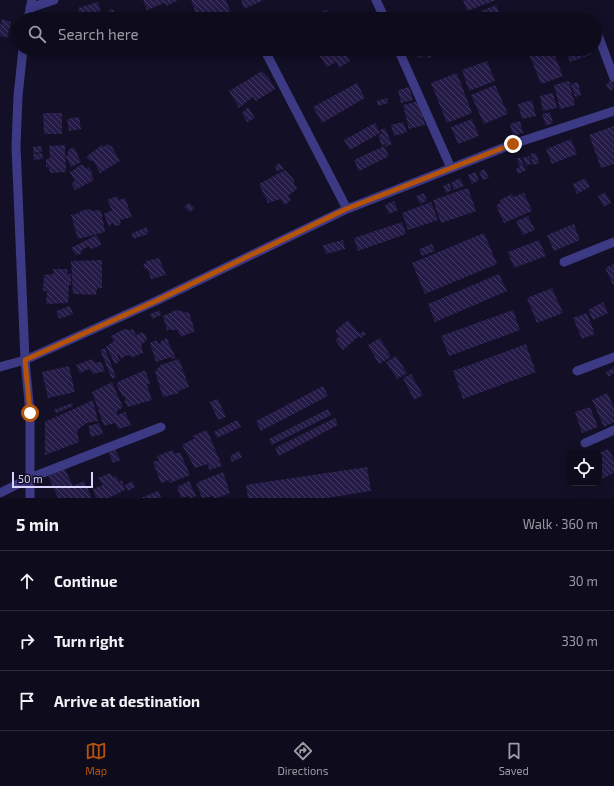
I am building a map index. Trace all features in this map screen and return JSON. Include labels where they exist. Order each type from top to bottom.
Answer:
[{"type":"street","points":[[31,4],[54,0]]},
{"type":"street","points":[[376,0],[382,12]]},
{"type":"street","points":[[602,46],[614,78]]},
{"type":"street","points":[[22,56],[18,96],[16,146],[25,360],[30,413],[30,498]]},
{"type":"street","points":[[268,56],[346,209]]},
{"type":"street","points":[[401,56],[451,168]]},
{"type":"street","points":[[0,367],[25,360],[156,301],[346,209],[513,144],[614,111]]},
{"type":"street","points":[[564,262],[614,242]]},
{"type":"street","points":[[576,371],[614,357]]},
{"type":"street","points":[[0,493],[30,478],[161,427]]},
{"type":"street","points":[[585,443],[614,430]]},
{"type":"building","points":[[143,0],[178,0],[167,6],[165,3],[147,10]]},
{"type":"building","points":[[191,0],[226,0],[231,12],[195,12]]},
{"type":"building","points":[[241,0],[264,0],[244,9]]},
{"type":"building","points":[[463,0],[496,0],[467,11]]},
{"type":"building","points":[[98,2],[100,12],[79,12],[78,8]]},
{"type":"building","points":[[496,5],[499,12],[481,12]]},
{"type":"building","points":[[112,9],[114,12],[108,12]]},
{"type":"building","points":[[2,19],[11,22],[7,38],[0,36]]},
{"type":"building","points":[[320,56],[347,56],[350,61],[339,68],[336,62],[327,67]]},
{"type":"building","points":[[530,56],[555,56],[563,76],[541,84]]},
{"type":"building","points":[[568,56],[586,56],[570,62]]},
{"type":"building","points":[[487,61],[495,81],[469,91],[462,70]]},
{"type":"building","points":[[262,71],[269,78],[275,89],[256,101],[253,97],[239,108],[229,91]]},
{"type":"building","points":[[457,73],[472,113],[447,123],[431,83]]},
{"type":"building","points":[[569,81],[575,105],[560,109],[554,85]]},
{"type":"building","points":[[610,81],[614,88],[610,91],[606,85]]},
{"type":"building","points":[[578,82],[581,95],[575,97],[571,84]]},
{"type":"building","points":[[357,83],[365,98],[322,123],[313,107]]},
{"type":"building","points":[[495,85],[508,114],[484,124],[471,95]]},
{"type":"building","points":[[409,87],[413,100],[401,103],[398,90]]},
{"type":"building","points":[[553,93],[557,108],[543,111],[540,96]]},
{"type":"building","points":[[387,98],[388,103],[378,106],[377,101]]},
{"type":"building","points":[[532,100],[536,116],[522,119],[518,104]]},
{"type":"building","points":[[419,101],[425,125],[409,129],[403,105]]},
{"type":"building","points":[[248,107],[255,118],[247,122],[242,113]]},
{"type":"building","points":[[550,112],[553,123],[546,126],[542,114]]},
{"type":"building","points":[[43,113],[62,113],[62,134],[44,134]]},
{"type":"building","points":[[79,117],[81,129],[69,131],[67,119]]},
{"type":"building","points":[[472,119],[479,136],[458,144],[451,127]]},
{"type":"building","points":[[520,121],[523,133],[513,136],[510,124]]},
{"type":"building","points":[[403,122],[407,132],[394,136],[391,125]]},
{"type":"building","points":[[375,123],[380,133],[350,150],[344,140]]},
{"type":"building","points":[[614,126],[614,164],[601,168],[589,135]]},
{"type":"building","points":[[385,128],[392,144],[386,147],[385,144],[382,146],[378,135],[382,134],[380,130]]},
{"type":"building","points":[[571,139],[577,154],[552,164],[546,149]]},
{"type":"building","points":[[107,144],[112,147],[120,161],[100,173],[94,162],[91,160],[90,161],[86,157],[102,145],[104,147]]},
{"type":"building","points":[[65,145],[66,172],[50,173],[49,167],[46,167],[46,159],[50,158],[49,146]]},
{"type":"building","points":[[41,146],[42,152],[33,153],[33,147]]},
{"type":"building","points":[[384,146],[389,156],[359,171],[354,160]]},
{"type":"building","points":[[74,147],[81,162],[71,167],[66,157],[68,150]]},
{"type":"building","points":[[42,153],[43,159],[34,160],[33,154]]},
{"type":"building","points":[[536,153],[539,163],[533,165],[530,154]]},
{"type":"building","points":[[529,156],[531,164],[526,166],[523,158]]},
{"type":"building","points":[[520,157],[526,170],[518,174],[516,169],[520,167],[517,159]]},
{"type":"building","points":[[279,163],[284,169],[277,171],[275,166]]},
{"type":"building","points":[[82,164],[86,169],[89,167],[93,173],[91,174],[94,180],[75,190],[71,183],[75,181],[70,172]]},
{"type":"building","points":[[484,169],[489,178],[483,180],[479,172]]},
{"type":"building","points":[[285,170],[294,180],[294,184],[297,189],[288,196],[291,200],[285,205],[280,199],[268,203],[259,184]]},
{"type":"building","points":[[475,172],[479,180],[472,184],[468,175]]},
{"type":"building","points":[[460,178],[464,186],[454,190],[451,183]]},
{"type":"building","points":[[585,178],[590,187],[577,194],[573,184]]},
{"type":"building","points":[[449,183],[452,190],[446,193],[443,186]]},
{"type":"building","points":[[468,188],[476,211],[441,223],[433,200]]},
{"type":"building","points":[[605,192],[611,203],[604,207],[598,196]]},
{"type":"building","points":[[424,193],[427,201],[420,204],[416,196]]},
{"type":"building","points":[[524,193],[532,211],[504,223],[496,205],[501,203],[500,200],[512,194],[513,197]]},
{"type":"building","points":[[117,196],[119,200],[125,198],[132,217],[120,220],[121,225],[115,226],[113,223],[109,227],[104,214],[112,210],[107,200]]},
{"type":"building","points":[[394,201],[398,210],[389,214],[385,205]]},
{"type":"building","points":[[431,202],[438,220],[408,230],[402,213]]},
{"type":"building","points":[[189,203],[195,208],[190,212],[184,207]]},
{"type":"building","points":[[89,209],[92,211],[101,210],[105,232],[78,239],[71,215]]},
{"type":"building","points":[[528,216],[535,230],[523,235],[516,221]]},
{"type":"building","points":[[402,222],[406,234],[358,251],[354,238]]},
{"type":"building","points":[[574,224],[580,240],[554,251],[547,235]]},
{"type":"building","points":[[147,227],[148,234],[133,239],[132,233]]},
{"type":"building","points":[[484,233],[497,264],[425,294],[412,263]]},
{"type":"building","points":[[96,235],[101,245],[91,249],[88,246],[81,251],[81,254],[76,255],[71,248]]},
{"type":"building","points":[[343,240],[345,249],[326,254],[323,245]]},
{"type":"building","points":[[539,240],[546,256],[514,268],[508,252]]},
{"type":"building","points":[[432,244],[435,251],[422,256],[419,249]]},
{"type":"building","points":[[159,258],[166,275],[151,279],[148,270],[145,269],[143,264],[147,263],[146,261]]},
{"type":"building","points":[[102,260],[102,288],[97,288],[96,295],[73,294],[71,261]]},
{"type":"building","points":[[614,264],[614,287],[605,268]]},
{"type":"building","points":[[53,269],[67,269],[68,274],[71,274],[68,303],[46,304],[47,291],[43,291],[44,275],[54,274]]},
{"type":"building","points":[[499,274],[507,291],[435,322],[428,304]]},
{"type":"building","points":[[552,288],[563,313],[537,323],[527,298]]},
{"type":"building","points":[[603,302],[608,313],[593,320],[588,310]]},
{"type":"building","points":[[70,306],[73,314],[59,319],[56,311]]},
{"type":"building","points":[[160,310],[161,315],[152,319],[150,314]]},
{"type":"building","points":[[176,310],[189,313],[195,331],[181,337],[177,330],[167,330],[163,316]]},
{"type":"building","points":[[513,310],[520,330],[449,356],[441,336]]},
{"type":"building","points":[[587,313],[595,334],[582,339],[573,318]]},
{"type":"building","points":[[348,320],[360,334],[363,331],[366,334],[361,338],[359,336],[343,350],[335,340],[339,337],[335,331]]},
{"type":"building","points":[[124,329],[133,329],[136,335],[142,332],[146,335],[147,341],[141,344],[143,353],[133,357],[127,355],[121,359],[119,355],[117,355],[120,361],[115,364],[106,347],[114,341],[111,336]]},
{"type":"building","points":[[167,338],[169,342],[168,344],[176,358],[172,359],[172,357],[156,362],[150,343],[157,340],[158,344]]},
{"type":"building","points":[[380,338],[391,357],[379,364],[368,345]]},
{"type":"building","points":[[526,344],[536,372],[463,399],[453,371]]},
{"type":"building","points":[[105,348],[116,377],[112,379],[100,350]]},
{"type":"building","points":[[396,356],[407,373],[397,379],[386,362]]},
{"type":"building","points":[[92,359],[95,363],[101,362],[105,371],[93,374],[89,369],[80,373],[76,365]]},
{"type":"building","points":[[179,359],[189,387],[178,391],[179,393],[163,397],[155,372],[160,365]]},
{"type":"building","points":[[69,366],[75,392],[48,398],[42,372]]},
{"type":"building","points":[[614,367],[614,373],[609,377],[606,372]]},
{"type":"building","points":[[145,370],[150,383],[147,385],[152,400],[128,407],[125,402],[125,396],[123,397],[117,386],[116,387],[118,382]]},
{"type":"building","points":[[411,374],[423,395],[414,400],[403,378]]},
{"type":"building","points":[[112,382],[123,407],[117,411],[117,415],[125,412],[131,425],[119,429],[115,423],[104,426],[92,392]]},
{"type":"building","points":[[323,386],[328,396],[261,431],[256,421]]},
{"type":"building","points":[[607,393],[614,407],[614,422],[604,427],[592,400]]},
{"type":"building","points":[[218,399],[226,417],[218,420],[210,402]]},
{"type":"building","points":[[93,400],[98,421],[87,423],[77,430],[79,442],[45,455],[45,422]]},
{"type":"building","points":[[72,403],[73,406],[56,413],[54,410]]},
{"type":"building","points":[[590,407],[598,427],[582,433],[575,412]]},
{"type":"building","points":[[328,409],[331,415],[272,445],[269,439]]},
{"type":"building","points":[[335,418],[338,425],[279,456],[275,448]]},
{"type":"building","points":[[237,420],[241,427],[217,438],[214,432]]},
{"type":"building","points":[[99,423],[103,434],[91,437],[88,426]]},
{"type":"building","points":[[207,430],[222,466],[209,470],[208,464],[195,468],[182,445],[195,438],[192,436]]},
{"type":"building","points":[[608,449],[614,459],[614,473],[602,479],[602,452]]},
{"type":"building","points":[[115,450],[121,460],[113,463],[109,453]]},
{"type":"building","points":[[173,450],[175,454],[180,452],[190,475],[170,483],[170,480],[161,483],[153,462],[159,460],[157,456]]},
{"type":"building","points":[[239,451],[242,457],[232,462],[230,456]]},
{"type":"building","points":[[367,467],[371,491],[326,498],[248,498],[246,485]]},
{"type":"building","points":[[65,469],[73,486],[84,481],[92,498],[58,498],[48,476]]},
{"type":"building","points":[[223,472],[230,493],[217,498],[214,498],[214,496],[202,498],[196,483]]},
{"type":"building","points":[[110,473],[113,477],[116,476],[119,482],[122,480],[125,490],[109,498],[96,498],[93,489],[103,485],[98,478]]},
{"type":"building","points":[[132,481],[135,487],[128,491],[125,485]]},
{"type":"building","points":[[189,481],[196,496],[191,498],[189,496],[181,498],[177,487]]},
{"type":"building","points":[[158,491],[161,498],[141,498]]},
{"type":"route","points":[[30,413],[25,360],[156,301],[346,209],[513,144]]}]
